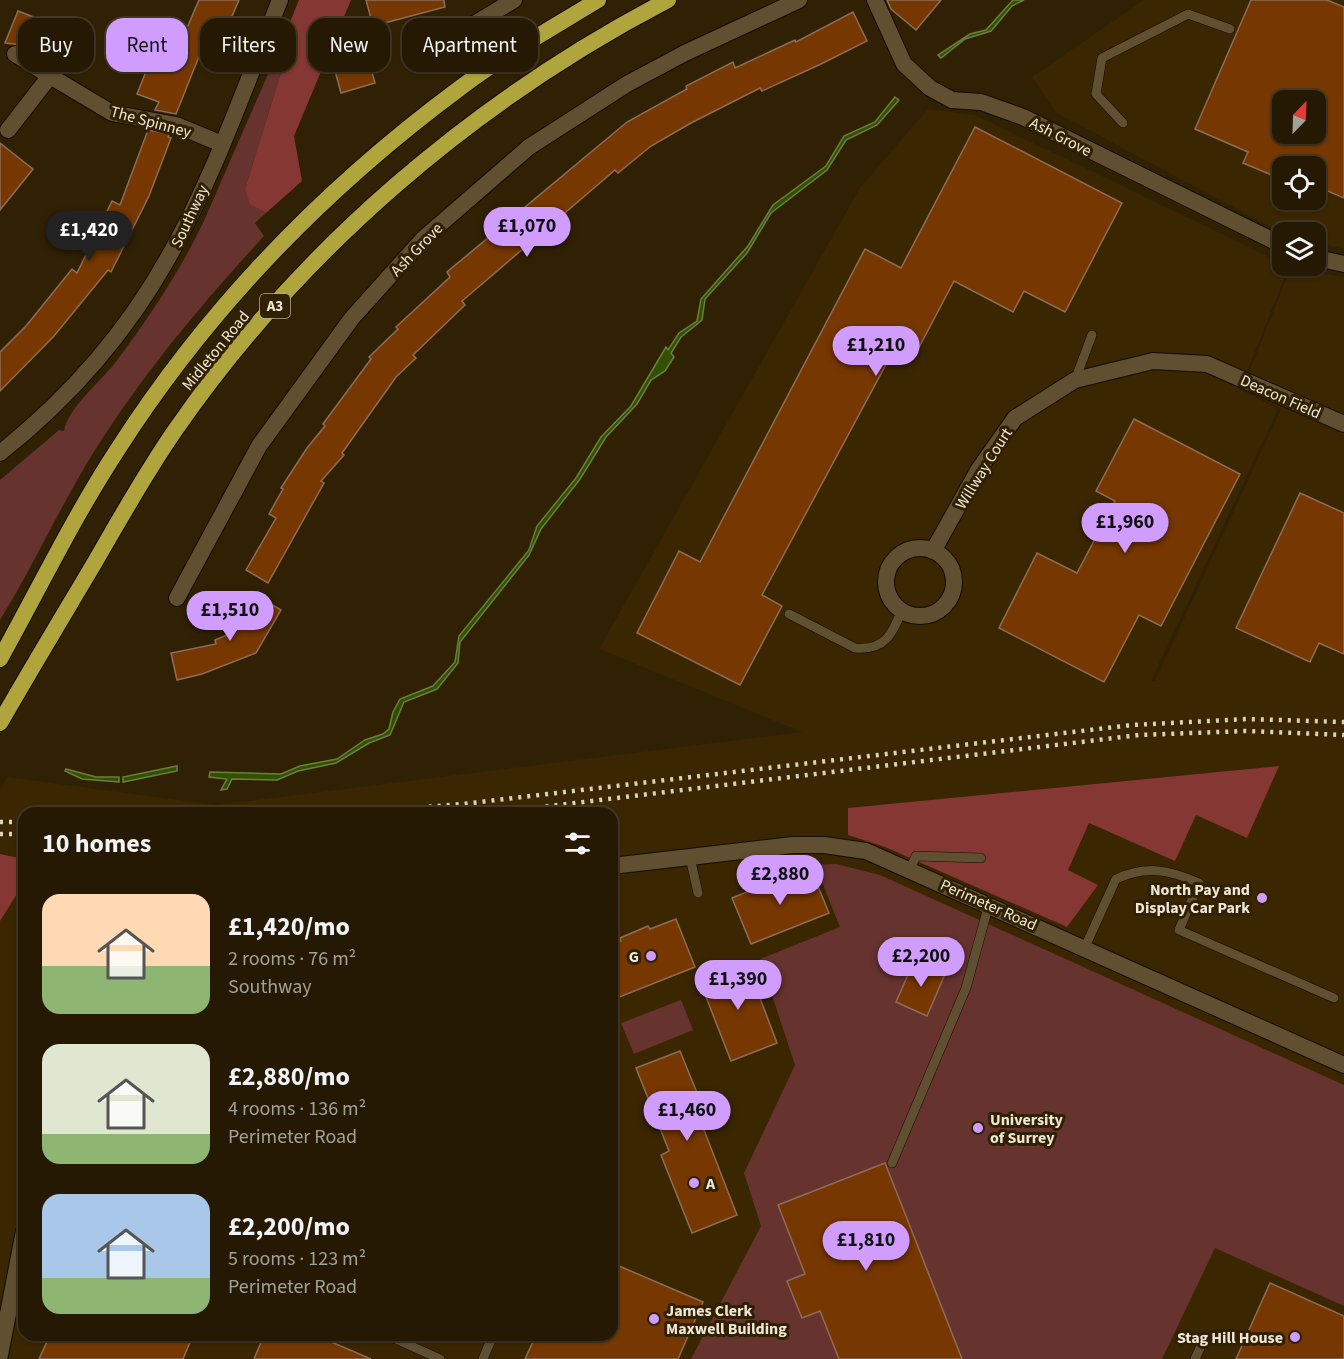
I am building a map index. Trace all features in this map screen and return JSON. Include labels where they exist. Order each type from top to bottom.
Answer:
[{"type":"highway","name":"Midleton Road","points":[[0,659],[117,450],[157,391],[231,296],[317,205],[382,148],[462,86],[598,0]]},
{"type":"highway","name":"Midleton Road","points":[[0,723],[171,436],[257,326],[309,269],[371,207],[455,137],[563,61],[668,0]]},
{"type":"street","name":"Southway","points":[[0,453],[76,383],[125,324],[172,251],[222,144],[280,0]]},
{"type":"street","points":[[485,18],[514,0]]},
{"type":"street","name":"Ash Grove","points":[[177,598],[259,446],[352,318],[423,239],[528,147],[627,84],[685,53],[799,0]]},
{"type":"street","name":"Ash Grove","points":[[875,0],[904,64],[930,88],[952,100],[981,102],[1023,117],[1272,240]]},
{"type":"street","name":"The Spinney","points":[[15,54],[112,113],[176,125],[222,144]]},
{"type":"street","points":[[8,130],[50,76]]},
{"type":"street","points":[[1326,260],[1344,264]]},
{"type":"street","name":"Willway Court","points":[[933,551],[979,469],[1015,418],[1075,380],[1153,361],[1181,360],[1218,367]]},
{"type":"street","name":"Deacon Field","points":[[1218,367],[1344,424]]},
{"type":"street","points":[[910,549],[933,551],[949,564],[953,575],[951,595],[945,604],[927,615],[916,616],[902,610],[889,597],[886,585],[891,562],[910,549]]},
{"type":"street","name":"Perimeter Road","points":[[618,865],[793,845],[824,845],[866,851],[989,904],[1344,1065]]},
{"type":"street","points":[[0,1355],[18,1262]]},
{"type":"lane","points":[[1123,123],[1096,94],[1102,58],[1188,14],[1230,29]]},
{"type":"lane","points":[[1075,380],[1092,335]]},
{"type":"lane","points":[[789,614],[855,648],[865,649],[876,646],[891,636],[902,610]]},
{"type":"lane","points":[[910,869],[916,856],[981,858]]},
{"type":"lane","points":[[690,857],[698,893]]},
{"type":"lane","points":[[1085,947],[1116,879],[1150,868],[1174,872],[1199,884],[1179,930],[1335,998]]},
{"type":"lane","points":[[892,1163],[966,988],[989,904]]},
{"type":"lane","points":[[400,1341],[440,1359]]},
{"type":"lane","points":[[483,1359],[490,1341]]},
{"type":"lane","points":[[1194,1359],[1201,1346]]},
{"type":"shaded area","points":[[299,0],[351,0],[343,18],[308,18],[308,72],[321,72],[294,136],[302,181],[266,213],[250,204],[245,189],[281,72],[296,72],[296,18],[292,18]]},
{"type":"shaded area","points":[[1013,0],[1024,0],[1012,6],[991,31],[965,39],[941,58],[938,55],[970,34],[986,30]]},
{"type":"shaded area","points":[[1144,0],[1344,0],[1344,249],[1326,244],[1326,222],[1272,222],[1272,228],[1057,113],[1032,77]]},
{"type":"shaded area","points":[[269,72],[281,72],[245,189],[251,204],[266,213],[255,223],[264,236],[180,333],[122,409],[76,481],[0,620],[0,480],[59,430],[64,431],[72,413],[112,367],[142,326],[185,258],[203,223]]},
{"type":"shaded area","points":[[895,97],[899,100],[877,125],[846,140],[827,170],[771,213],[747,253],[705,299],[702,320],[681,337],[671,353],[674,357],[665,371],[651,380],[637,404],[606,437],[580,479],[541,529],[529,555],[460,642],[458,663],[437,689],[404,702],[390,735],[369,743],[336,763],[298,771],[277,780],[232,779],[227,789],[221,790],[227,779],[209,777],[210,772],[281,774],[300,766],[337,759],[365,740],[383,734],[389,729],[393,712],[400,699],[433,686],[455,662],[459,636],[529,550],[537,526],[576,478],[601,437],[631,406],[666,347],[668,350],[679,333],[697,321],[701,299],[748,246],[773,205],[826,166],[844,136],[875,122]]},
{"type":"shaded area","points":[[928,109],[975,115],[1272,258],[1272,276],[1285,276],[1240,389],[1278,409],[1151,681],[1155,681],[1281,409],[1243,388],[1288,276],[1326,276],[1326,274],[1344,277],[1344,1359],[0,1359],[0,921],[18,892],[18,1341],[618,1341],[618,807],[18,807],[18,858],[0,853],[0,790],[7,777],[215,805],[802,732],[599,649],[860,188]]},
{"type":"shaded area","points":[[177,766],[177,771],[123,782],[123,777]]},
{"type":"shaded area","points":[[1279,766],[1247,838],[1196,815],[1175,861],[1089,823],[1068,870],[1098,885],[1067,927],[885,847],[848,835],[848,808]]},
{"type":"shaded area","points":[[66,769],[96,777],[119,777],[119,782],[82,779],[65,771]]},
{"type":"shaded area","points":[[0,854],[18,858],[18,892],[0,921]]},
{"type":"shaded area","points":[[836,864],[880,875],[1344,1085],[1344,1306],[1215,1248],[1162,1359],[691,1359],[761,1226],[744,1173],[795,1065],[760,959],[840,927],[815,865]]},
{"type":"shaded area","points":[[681,1000],[693,1030],[634,1054],[621,1023]]},
{"type":"building","points":[[199,0],[239,0],[231,18],[200,18],[200,54],[176,114],[155,110],[159,102],[137,94],[146,72],[188,72],[188,26]]},
{"type":"building","points":[[366,0],[444,0],[445,7],[390,22],[390,18],[371,18]]},
{"type":"building","points":[[887,0],[941,0],[916,30],[891,9]]},
{"type":"building","points":[[1251,0],[1327,0],[1344,7],[1344,198],[1326,190],[1326,156],[1272,156],[1272,175],[1243,163],[1248,152],[1195,129]]},
{"type":"building","points":[[18,11],[36,18],[18,18],[18,45],[5,43]]},
{"type":"building","points":[[853,12],[867,41],[762,91],[760,88],[651,146],[618,173],[615,170],[462,301],[465,305],[413,355],[416,358],[396,377],[342,453],[344,455],[321,481],[324,483],[268,583],[246,570],[276,518],[269,514],[283,489],[281,488],[307,448],[325,426],[323,424],[371,359],[369,357],[398,329],[396,327],[450,277],[447,272],[627,122],[687,89],[686,86],[733,62],[735,68],[795,40],[796,42]]},
{"type":"building","points":[[335,72],[372,72],[375,83],[341,93]]},
{"type":"building","points":[[975,127],[1122,203],[1065,312],[1024,291],[1013,312],[954,281],[915,355],[896,346],[762,595],[782,606],[740,685],[637,633],[679,551],[700,562],[865,249],[901,268]]},
{"type":"building","points":[[148,130],[169,134],[168,137],[171,138],[149,196],[111,272],[108,270],[54,336],[0,391],[0,352],[26,326],[72,269],[77,273],[112,201],[120,205]]},
{"type":"building","points":[[0,143],[33,169],[0,210]]},
{"type":"building","points":[[1134,419],[1240,474],[1161,626],[1139,615],[1104,682],[999,628],[1037,553],[1077,573],[1115,501],[1096,491]]},
{"type":"building","points":[[1300,493],[1344,513],[1344,654],[1319,643],[1310,662],[1236,628]]},
{"type":"building","points":[[254,594],[281,610],[256,653],[202,674],[177,680],[171,653],[216,644],[215,640],[232,633]]},
{"type":"building","points":[[810,867],[829,913],[751,944],[732,898]]},
{"type":"building","name":"G","points":[[676,919],[695,967],[618,998],[618,942],[621,941],[620,938],[648,926],[650,929]]},
{"type":"building","points":[[746,961],[777,1043],[731,1061],[699,979]]},
{"type":"building","points":[[914,961],[945,974],[927,1016],[896,1002]]},
{"type":"building","points":[[680,1051],[711,1127],[704,1130],[737,1215],[692,1233],[661,1155],[669,1151],[636,1068]]},
{"type":"building","points":[[885,1163],[962,1359],[839,1359],[820,1311],[802,1318],[787,1281],[805,1274],[778,1205]]},
{"type":"building","name":"James Clerk Maxwell Building","points":[[618,1266],[703,1302],[678,1359],[525,1359],[533,1341],[618,1341]]},
{"type":"building","name":"Stag Hill House","points":[[1270,1283],[1344,1316],[1344,1359],[1236,1359]]},
{"type":"building","points":[[47,1341],[190,1341],[183,1359],[39,1359]]},
{"type":"building","points":[[262,1341],[329,1341],[371,1359],[254,1359]]},
{"type":"railway","points":[[425,807],[1132,725],[1247,719],[1344,722]]},
{"type":"railway","points":[[542,807],[1139,735],[1246,731],[1344,735]]},
{"type":"railway","points":[[0,822],[18,822]]},
{"type":"railway","points":[[0,834],[18,834]]},
{"type":"place","name":"North Pay and Display Car Park","points":[[1262,898]]},
{"type":"place","name":"G","points":[[651,956]]},
{"type":"place","name":"University of Surrey","points":[[978,1128]]},
{"type":"place","name":"A","points":[[694,1183]]},
{"type":"place","name":"James Clerk Maxwell Building","points":[[654,1319]]},
{"type":"place","name":"Stag Hill House","points":[[1295,1337]]}]
